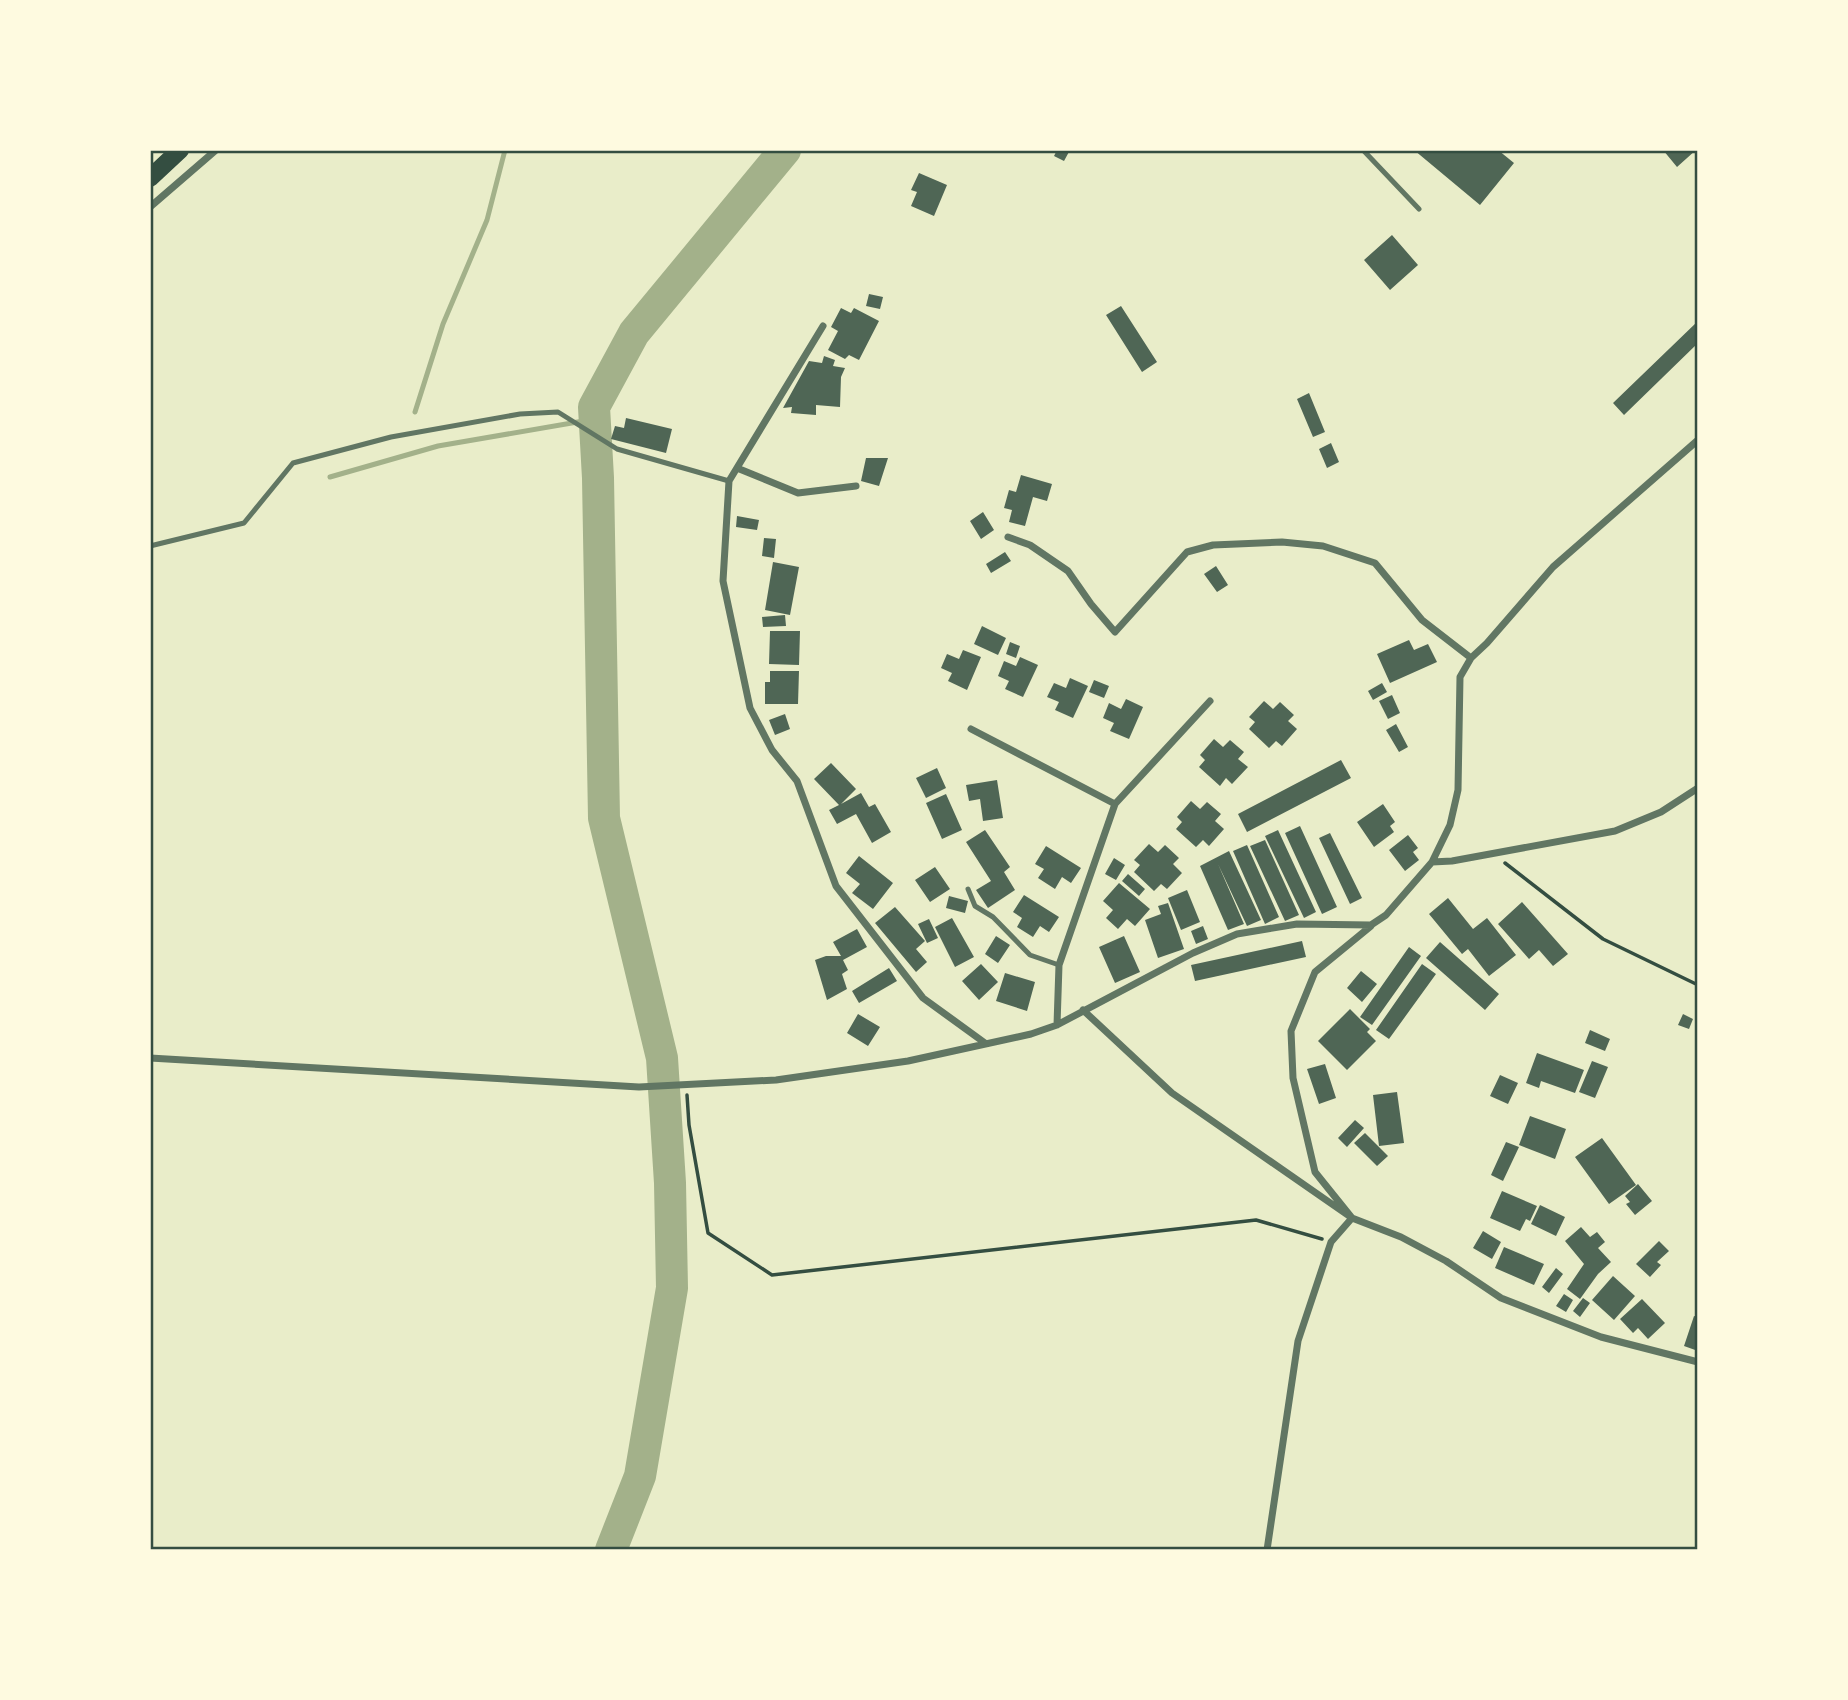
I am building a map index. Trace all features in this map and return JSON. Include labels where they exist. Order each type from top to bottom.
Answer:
[{"type":"highway","points":[[150,178],[180,150]]},
{"type":"street","points":[[150,207],[216,150]]},
{"type":"street","points":[[823,326],[729,481],[723,581],[750,708],[772,750],[797,780],[836,886],[923,998],[985,1043]]},
{"type":"street","points":[[1352,1218],[1315,1172],[1293,1078],[1291,1031],[1315,972],[1386,915],[1432,862],[1450,825],[1458,790],[1460,677],[1471,658],[1488,643],[1553,567],[1698,440]]},
{"type":"street","points":[[737,468],[798,493],[856,486]]},
{"type":"street","points":[[1008,537],[1031,545],[1068,571],[1115,632],[1187,552],[1213,545],[1282,542],[1323,547],[1376,563],[1422,620],[1471,658]]},
{"type":"street","points":[[1057,1025],[1059,965],[1115,804],[1210,701]]},
{"type":"street","points":[[971,729],[1115,804]]},
{"type":"street","points":[[1432,862],[1452,861],[1615,831],[1661,812],[1698,788]]},
{"type":"street","points":[[150,1058],[639,1087],[776,1080],[908,1061],[1031,1034],[1057,1025],[1193,953],[1237,933],[1297,924],[1371,925]]},
{"type":"street","points":[[1083,1010],[1172,1093],[1352,1218],[1401,1237],[1446,1261],[1501,1298],[1521,1308],[1601,1337],[1698,1362]]},
{"type":"street","points":[[1267,1549],[1298,1341],[1331,1242],[1352,1218]]},
{"type":"lane","points":[[1363,150],[1419,209]]},
{"type":"lane","points":[[150,546],[244,523],[293,463],[391,437],[520,414],[558,412],[617,449],[729,481]]},
{"type":"lane","points":[[968,888],[975,906],[993,917],[1030,956],[1059,965]]},
{"type":"path","points":[[1492,853],[1603,939],[1698,985]]},
{"type":"path","points":[[686,1085],[689,1125],[708,1233],[772,1275],[1256,1220],[1331,1242]]},
{"type":"building","points":[[1057,150],[1070,150],[1064,161],[1054,156]]},
{"type":"building","points":[[1414,150],[1498,150],[1514,163],[1480,205]]},
{"type":"building","points":[[1663,150],[1696,150],[1677,167]]},
{"type":"building","points":[[919,173],[947,185],[934,216],[911,206],[917,192],[911,190]]},
{"type":"building","points":[[1392,235],[1418,265],[1390,290],[1364,260]]},
{"type":"building","points":[[869,294],[883,297],[880,309],[866,306]]},
{"type":"building","points":[[1121,306],[1157,362],[1142,372],[1106,315]]},
{"type":"building","points":[[841,308],[851,313],[854,308],[879,321],[859,360],[849,355],[845,359],[828,350],[838,331],[831,327]]},
{"type":"building","points":[[1698,321],[1698,343],[1624,415],[1613,403]]},
{"type":"building","points":[[824,356],[835,360],[833,366],[845,368],[841,377],[840,407],[816,405],[816,415],[791,413],[792,407],[783,408],[809,361],[822,363]]},
{"type":"building","points":[[1309,393],[1325,432],[1313,437],[1297,399]]},
{"type":"building","points":[[626,418],[672,429],[666,453],[611,439],[615,426],[624,428]]},
{"type":"building","points":[[1331,443],[1339,462],[1327,468],[1319,449]]},
{"type":"building","points":[[866,458],[888,458],[879,486],[861,481]]},
{"type":"building","points":[[1021,475],[1052,484],[1047,501],[1033,497],[1025,526],[1009,522],[1012,510],[1004,508],[1009,490],[1016,492]]},
{"type":"building","points":[[983,512],[994,530],[981,539],[970,521]]},
{"type":"building","points":[[737,516],[759,520],[757,530],[736,527]]},
{"type":"building","points":[[764,538],[776,539],[774,558],[762,556]]},
{"type":"building","points":[[1005,552],[1011,561],[991,573],[986,564]]},
{"type":"building","points":[[773,562],[799,567],[790,615],[765,610]]},
{"type":"building","points":[[1216,566],[1228,585],[1217,592],[1204,574]]},
{"type":"building","points":[[785,615],[786,626],[763,627],[762,617]]},
{"type":"building","points":[[982,626],[1006,638],[998,655],[974,644]]},
{"type":"building","points":[[770,631],[800,631],[799,665],[769,664]]},
{"type":"building","points":[[1409,640],[1414,650],[1428,644],[1437,662],[1390,683],[1377,654]]},
{"type":"building","points":[[1010,642],[1020,646],[1016,658],[1006,654]]},
{"type":"building","points":[[963,650],[981,657],[967,690],[948,681],[952,673],[941,668],[947,654],[959,659]]},
{"type":"building","points":[[1020,657],[1038,665],[1023,697],[1005,689],[1009,681],[998,676],[1004,661],[1016,666]]},
{"type":"building","points":[[770,671],[799,671],[798,704],[765,704],[765,682],[770,682]]},
{"type":"building","points":[[1070,678],[1088,686],[1073,718],[1055,710],[1059,702],[1047,697],[1054,683],[1066,688]]},
{"type":"building","points":[[1094,680],[1109,686],[1104,698],[1089,692]]},
{"type":"building","points":[[1382,683],[1387,692],[1373,700],[1368,691]]},
{"type":"building","points":[[1392,695],[1400,713],[1388,719],[1379,701]]},
{"type":"building","points":[[1126,699],[1143,707],[1129,739],[1110,731],[1114,723],[1103,718],[1109,703],[1121,709]]},
{"type":"building","points":[[1264,701],[1273,709],[1280,702],[1294,715],[1288,721],[1297,729],[1282,746],[1276,741],[1269,748],[1249,729],[1255,722],[1249,717]]},
{"type":"building","points":[[785,714],[790,729],[775,735],[769,720]]},
{"type":"building","points":[[1396,724],[1408,747],[1399,752],[1386,730]]},
{"type":"building","points":[[1214,739],[1223,747],[1230,740],[1244,752],[1238,759],[1248,767],[1232,784],[1226,778],[1220,786],[1199,767],[1205,760],[1200,755]]},
{"type":"building","points":[[1341,760],[1351,778],[1247,832],[1238,814]]},
{"type":"building","points":[[831,763],[856,789],[841,804],[861,793],[869,807],[875,804],[891,832],[872,843],[856,814],[837,824],[829,810],[839,805],[814,779]]},
{"type":"building","points":[[937,768],[946,788],[926,798],[916,778]]},
{"type":"building","points":[[997,780],[1003,818],[983,821],[980,799],[969,801],[966,785]]},
{"type":"building","points":[[946,794],[962,830],[942,839],[926,803]]},
{"type":"building","points":[[1191,801],[1200,809],[1207,802],[1221,814],[1215,821],[1224,829],[1209,846],[1203,840],[1196,847],[1176,829],[1182,822],[1177,817]]},
{"type":"building","points":[[1383,804],[1395,822],[1390,826],[1394,832],[1374,847],[1357,822]]},
{"type":"building","points":[[1300,826],[1337,907],[1322,914],[1285,833]]},
{"type":"building","points":[[985,830],[1010,867],[1004,872],[1015,890],[988,908],[976,890],[991,881],[966,842]]},
{"type":"building","points":[[1278,830],[1316,912],[1304,918],[1265,836]]},
{"type":"building","points":[[1330,833],[1362,898],[1350,904],[1319,838]]},
{"type":"building","points":[[1408,835],[1418,848],[1413,852],[1419,860],[1405,871],[1389,850]]},
{"type":"building","points":[[1265,840],[1299,915],[1285,921],[1250,846]]},
{"type":"building","points":[[1149,844],[1158,852],[1165,845],[1179,858],[1173,864],[1182,873],[1167,889],[1161,884],[1154,891],[1134,872],[1140,865],[1134,860]]},
{"type":"building","points":[[1247,845],[1279,917],[1265,924],[1233,851]]},
{"type":"building","points":[[1046,846],[1081,868],[1071,883],[1062,877],[1055,889],[1038,878],[1044,869],[1035,864]]},
{"type":"building","points":[[1229,851],[1261,920],[1247,926],[1218,864],[1244,924],[1228,930],[1200,866]]},
{"type":"building","points":[[859,856],[893,883],[873,909],[852,893],[860,884],[846,873]]},
{"type":"building","points":[[1114,858],[1125,865],[1116,880],[1105,874]]},
{"type":"building","points":[[935,867],[950,889],[930,902],[915,880]]},
{"type":"building","points":[[1128,874],[1145,889],[1139,896],[1122,881]]},
{"type":"building","points":[[1119,883],[1150,909],[1135,926],[1127,919],[1118,929],[1106,918],[1113,910],[1103,901]]},
{"type":"building","points":[[1187,890],[1200,922],[1181,930],[1168,898]]},
{"type":"building","points":[[1024,895],[1059,917],[1049,932],[1040,926],[1033,937],[1017,927],[1022,918],[1013,912]]},
{"type":"building","points":[[949,896],[968,901],[965,913],[946,908]]},
{"type":"building","points":[[1448,898],[1473,929],[1487,918],[1516,955],[1489,976],[1468,949],[1462,954],[1429,914]]},
{"type":"building","points":[[1522,902],[1568,954],[1553,966],[1539,950],[1529,959],[1498,924]]},
{"type":"building","points":[[1168,903],[1184,949],[1158,958],[1145,920],[1161,914],[1158,906]]},
{"type":"building","points":[[895,907],[925,941],[916,949],[927,962],[916,972],[875,923]]},
{"type":"building","points":[[952,918],[974,957],[955,967],[935,927]]},
{"type":"building","points":[[929,919],[938,938],[927,943],[918,924]]},
{"type":"building","points":[[1203,926],[1208,939],[1196,944],[1191,931]]},
{"type":"building","points":[[857,929],[867,947],[843,960],[848,970],[842,974],[847,989],[827,1000],[815,960],[826,956],[841,956],[833,942]]},
{"type":"building","points":[[996,936],[1010,945],[998,963],[985,954]]},
{"type":"building","points":[[1124,936],[1140,972],[1115,983],[1099,947]]},
{"type":"building","points":[[1302,941],[1306,957],[1195,981],[1191,965]]},
{"type":"building","points":[[1440,942],[1499,994],[1485,1010],[1426,958]]},
{"type":"building","points":[[1409,947],[1421,956],[1372,1025],[1360,1017]]},
{"type":"building","points":[[981,964],[998,982],[979,1000],[962,981]]},
{"type":"building","points":[[1422,964],[1436,974],[1389,1039],[1376,1030]]},
{"type":"building","points":[[889,968],[897,981],[859,1003],[852,991]]},
{"type":"building","points":[[1361,971],[1377,984],[1362,1002],[1347,988]]},
{"type":"building","points":[[1005,973],[1035,982],[1027,1011],[996,1001]]},
{"type":"building","points":[[1350,1009],[1370,1029],[1367,1032],[1376,1041],[1347,1070],[1318,1041]]},
{"type":"building","points":[[858,1014],[880,1027],[868,1046],[847,1033]]},
{"type":"building","points":[[1683,1014],[1693,1019],[1689,1029],[1678,1025]]},
{"type":"building","points":[[1590,1030],[1610,1039],[1605,1051],[1585,1043]]},
{"type":"building","points":[[1537,1053],[1584,1070],[1575,1093],[1541,1081],[1539,1088],[1526,1083]]},
{"type":"building","points":[[1592,1061],[1608,1067],[1595,1098],[1579,1092]]},
{"type":"building","points":[[1325,1064],[1336,1098],[1319,1104],[1307,1069]]},
{"type":"building","points":[[1500,1075],[1518,1083],[1508,1104],[1490,1096]]},
{"type":"building","points":[[1397,1092],[1404,1143],[1379,1146],[1373,1095]]},
{"type":"building","points":[[1530,1116],[1566,1129],[1555,1159],[1519,1145]]},
{"type":"building","points":[[1355,1120],[1364,1128],[1347,1147],[1338,1138]]},
{"type":"building","points":[[1365,1133],[1388,1156],[1377,1166],[1354,1143]]},
{"type":"building","points":[[1602,1138],[1636,1185],[1609,1204],[1575,1157]]},
{"type":"building","points":[[1506,1142],[1519,1147],[1503,1181],[1491,1175]]},
{"type":"building","points":[[1638,1184],[1652,1201],[1635,1215],[1626,1204],[1630,1202],[1625,1196]]},
{"type":"building","points":[[1502,1191],[1537,1206],[1530,1221],[1526,1219],[1520,1231],[1490,1218]]},
{"type":"building","points":[[1540,1205],[1565,1217],[1556,1236],[1531,1224]]},
{"type":"building","points":[[1581,1227],[1590,1237],[1597,1232],[1605,1242],[1598,1248],[1611,1262],[1598,1274],[1580,1299],[1567,1289],[1584,1264],[1565,1241]]},
{"type":"building","points":[[1483,1231],[1501,1242],[1492,1259],[1473,1248]]},
{"type":"building","points":[[1659,1241],[1669,1251],[1657,1262],[1661,1265],[1650,1277],[1636,1264]]},
{"type":"building","points":[[1504,1247],[1544,1264],[1534,1285],[1495,1268]]},
{"type":"building","points":[[1556,1268],[1563,1274],[1549,1293],[1542,1287]]},
{"type":"building","points":[[1613,1276],[1635,1296],[1614,1320],[1592,1300]]},
{"type":"building","points":[[1564,1294],[1573,1300],[1566,1312],[1556,1306]]},
{"type":"building","points":[[1583,1298],[1590,1303],[1580,1317],[1573,1311]]},
{"type":"building","points":[[1642,1299],[1665,1323],[1648,1339],[1638,1328],[1633,1333],[1620,1319]]},
{"type":"building","points":[[1694,1316],[1698,1317],[1698,1351],[1684,1346]]},
{"type":"waterway","points":[[415,412],[443,324],[487,220],[505,150]]},
{"type":"waterway","points":[[773,150],[782,155]]},
{"type":"waterway","points":[[611,1550],[640,1476],[672,1288],[670,1183],[662,1058],[604,818],[598,478],[594,407],[634,333],[785,150]]},
{"type":"waterway","points":[[330,477],[438,446],[595,419]]}]
